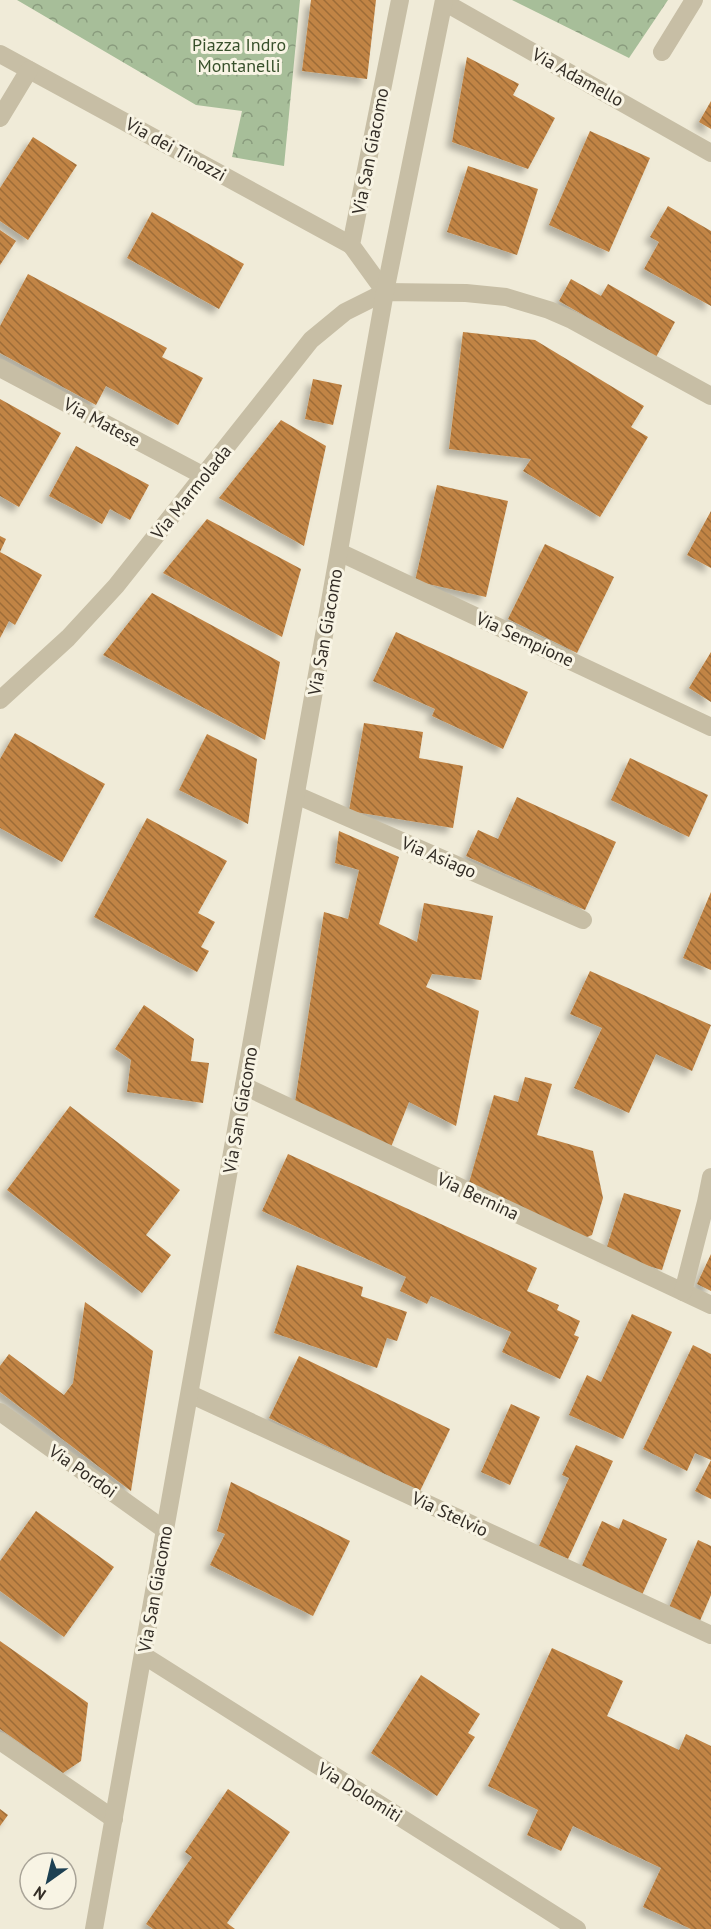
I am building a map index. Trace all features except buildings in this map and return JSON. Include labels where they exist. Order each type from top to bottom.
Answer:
[{"type":"street","name":"Via San Giacomo","points":[[351,245],[400,0]]},
{"type":"street","points":[[663,52],[694,0]]},
{"type":"street","name":"Via San Giacomo","points":[[94,1929],[385,292],[444,1]]},
{"type":"street","name":"Via Adamello","points":[[444,1],[711,153]]},
{"type":"street","name":"Via dei Tinozzi","points":[[0,54],[351,245]]},
{"type":"street","points":[[0,118],[29,70]]},
{"type":"street","points":[[351,245],[385,292],[506,297],[549,310],[596,332],[711,396]]},
{"type":"street","name":"Via Marmolada","points":[[0,700],[91,615],[311,340],[345,312],[385,292]]},
{"type":"street","name":"Via Matese","points":[[0,368],[204,476]]},
{"type":"street","name":"Via Sempione","points":[[339,552],[711,727]]},
{"type":"street","name":"Via Asiago","points":[[296,795],[583,920]]},
{"type":"street","name":"Via Bernina","points":[[244,1086],[711,1305]]},
{"type":"street","points":[[683,1292],[711,1177]]},
{"type":"street","name":"Via Stelvio","points":[[189,1394],[711,1635]]},
{"type":"street","name":"Via Pordoi","points":[[0,1412],[165,1530]]},
{"type":"street","name":"Via Dolomiti","points":[[143,1655],[577,1929]]},
{"type":"street","points":[[0,1741],[114,1819]]},
{"type":"green space","name":"Piazza Indro Montanelli","points":[[17,0],[300,0],[284,166],[232,157],[242,111],[196,105]]},
{"type":"green space","points":[[512,0],[668,0],[629,58]]}]
